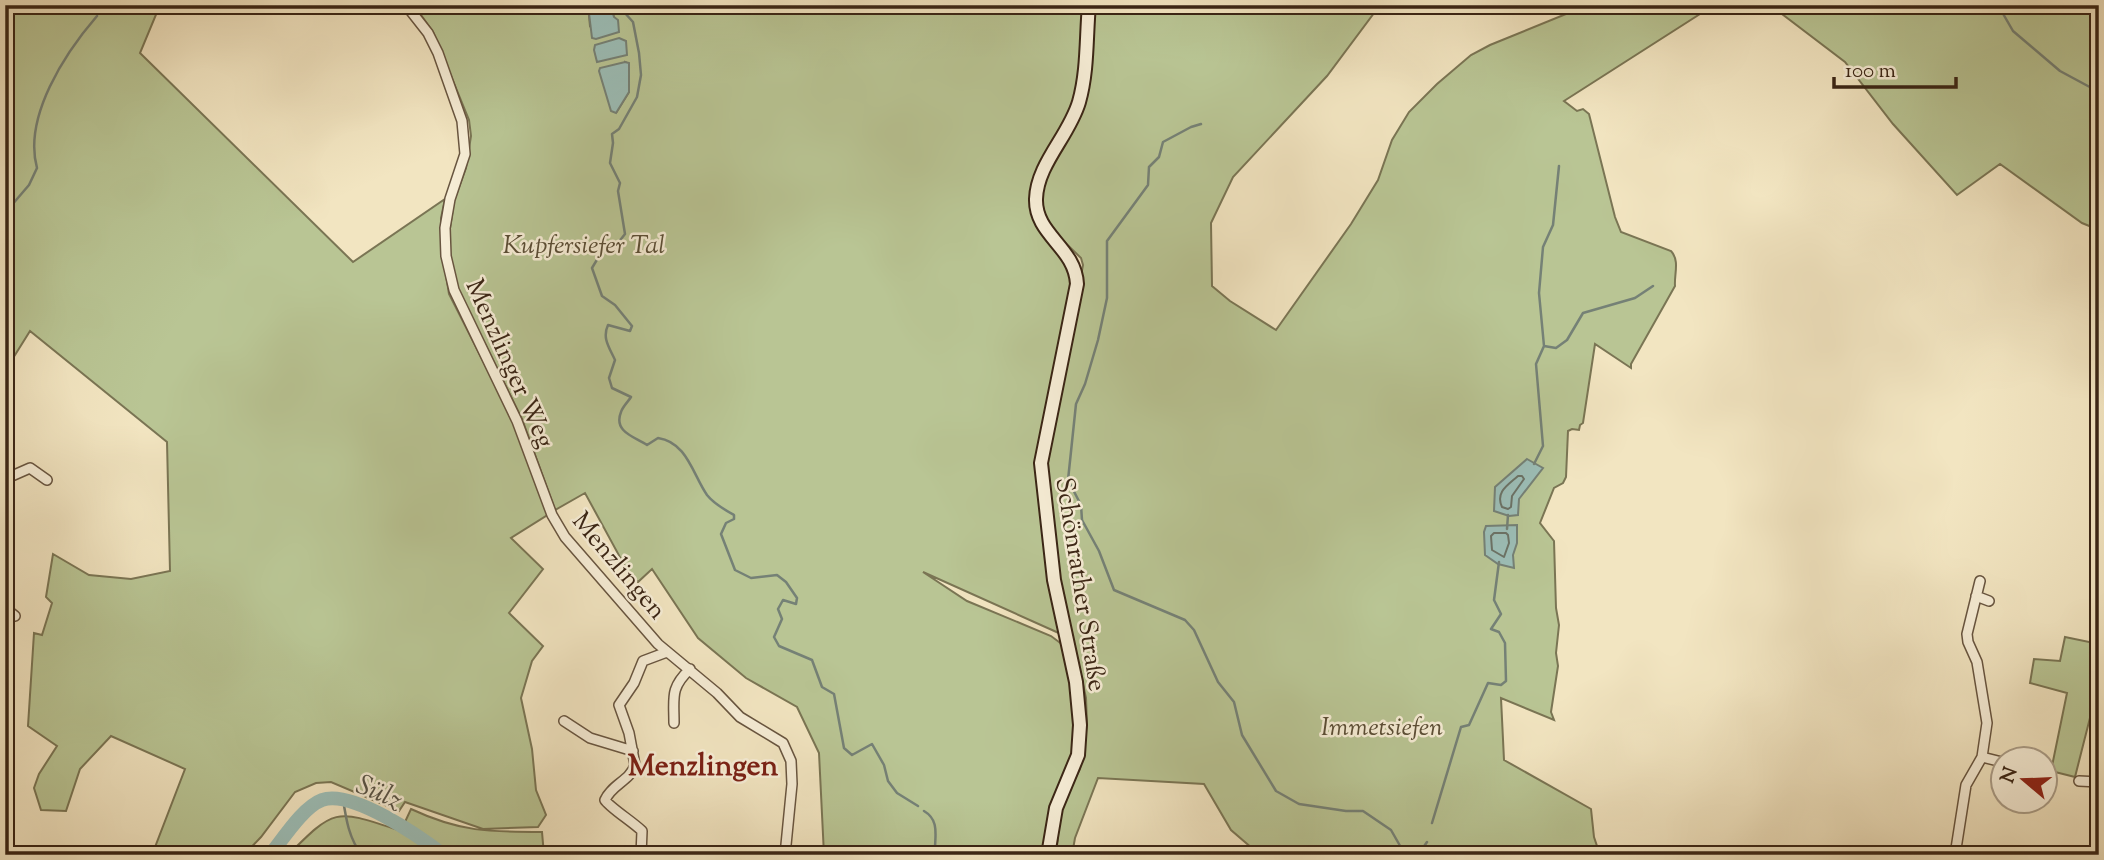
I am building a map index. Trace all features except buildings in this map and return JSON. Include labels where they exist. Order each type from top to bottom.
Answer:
[{"type":"street","name":"Menzlinger Weg","points":[[406,5],[428,33],[438,53],[462,121],[465,140],[463,163],[450,199],[445,228],[446,256],[454,290],[517,421],[547,500]]},
{"type":"street","name":"Schönrather Straße","points":[[1048,855],[1053,818],[1078,755],[1080,725],[1076,682],[1055,580],[1041,463],[1077,284],[1073,263],[1041,223],[1036,202],[1040,180],[1079,102],[1087,41],[1088,5]]},
{"type":"street","points":[[5,479],[30,468],[47,480]]},
{"type":"street","name":"Menzlingen","points":[[547,500],[565,537],[667,652],[690,669],[740,717],[783,743],[788,752],[792,784],[785,855]]},
{"type":"street","points":[[1955,855],[1966,785],[1982,757],[1988,732],[1977,662],[1967,634],[1980,581]]},
{"type":"street","points":[[1976,596],[1989,601]]},
{"type":"street","points":[[5,608],[15,616]]},
{"type":"street","name":"Menzlingen","points":[[633,751],[620,710],[620,701],[635,683],[643,661],[667,652]]},
{"type":"street","points":[[674,723],[674,696],[678,681],[690,669]]},
{"type":"street","points":[[564,721],[590,738],[633,751],[635,765],[632,772],[612,788],[605,800],[642,831],[641,855]]},
{"type":"street","points":[[1982,757],[1988,758]]},
{"type":"street","points":[[2079,781],[2099,782]]},
{"type":"green space","points":[[5,5],[160,5],[140,53],[353,262],[445,199],[441,218],[441,243],[449,294],[514,422],[549,514],[511,538],[543,569],[509,613],[543,646],[532,661],[521,698],[532,749],[536,790],[546,815],[538,827],[483,829],[405,802],[399,811],[331,782],[316,783],[295,792],[244,855],[152,855],[185,769],[111,736],[80,769],[66,811],[41,810],[34,788],[39,774],[57,746],[28,726],[34,633],[42,635],[52,603],[46,597],[53,554],[89,575],[131,579],[170,571],[167,442],[30,331],[5,371]]},
{"type":"green space","name":"Kupfersiefer Tal","points":[[414,5],[588,5],[590,26],[614,17],[610,5],[1085,5],[1083,48],[1074,103],[1034,186],[1057,248],[1073,281],[1039,445],[1061,634],[923,572],[967,601],[1051,636],[1063,645],[1073,694],[1075,747],[1044,855],[824,855],[819,753],[797,707],[746,678],[698,638],[652,569],[638,582],[628,572],[585,493],[555,510],[522,419],[457,288],[450,255],[450,228],[454,201],[466,168],[471,136],[469,120],[433,32]],"holes":[[[625,62],[629,64],[629,92],[616,113]]]},
{"type":"green space","points":[[1093,5],[1380,5],[1327,76],[1233,177],[1211,223],[1212,286],[1230,301],[1276,330],[1351,224],[1378,180],[1392,140],[1409,112],[1471,55],[1588,5],[1714,5],[1564,101],[1577,111],[1583,109],[1589,114],[1621,232],[1671,251],[1676,263],[1675,286],[1631,368],[1595,344],[1583,423],[1579,430],[1568,431],[1566,477],[1563,483],[1554,488],[1540,523],[1554,541],[1559,625],[1556,653],[1558,666],[1551,712],[1554,720],[1501,698],[1504,760],[1591,809],[1594,837],[1600,855],[1260,855],[1231,830],[1204,784],[1098,778],[1075,838],[1072,855],[1056,855],[1057,814],[1080,769],[1087,724],[1086,698],[1058,570],[1045,466],[1083,265],[1081,258],[1049,227],[1041,201],[1044,182],[1083,103]]},
{"type":"green space","points":[[1770,5],[2099,5],[2099,230],[2082,223],[2000,164],[1957,195],[1893,124],[1845,62]]},
{"type":"green space","points":[[2065,637],[2099,644],[2099,704],[2093,706],[2075,777],[2058,773],[2057,744],[2067,693],[2030,683],[2034,659],[2060,661]]},
{"type":"green space","points":[[411,809],[445,822],[475,829],[542,832],[544,855],[288,855],[316,828],[337,817],[361,818],[398,830]]},
{"type":"water","points":[[588,5],[610,5],[614,17],[618,20],[619,32],[592,38]]},
{"type":"water","points":[[619,38],[626,41],[627,55],[597,62],[595,45]]},
{"type":"water","points":[[629,63],[629,92],[616,113],[611,111],[599,71],[600,68]]},
{"type":"water","points":[[1527,459],[1543,468],[1519,499],[1518,515],[1509,516],[1494,511],[1495,487]]},
{"type":"water","points":[[1517,525],[1514,568],[1498,564],[1485,555],[1486,526]]},
{"type":"waterway","points":[[622,5],[624,12],[633,22],[641,75],[637,97],[619,129],[612,134],[610,163],[620,183],[618,191],[625,234],[614,248],[601,253],[592,268],[602,296],[615,305],[632,326],[630,331],[608,325],[606,334],[615,360],[609,378],[612,388],[631,397],[621,412],[620,424],[626,433],[647,445],[658,438],[676,446],[688,460],[707,495],[734,515],[734,519],[726,523],[721,534],[735,570],[751,578],[777,575],[786,582],[797,598],[796,604],[783,600],[778,609],[782,619],[774,637],[779,646],[812,660],[822,687],[834,694],[844,748],[852,755],[872,744],[884,765],[888,781],[897,793],[918,806]]},
{"type":"waterway","points":[[1998,5],[2013,31],[2060,71],[2099,92]]},
{"type":"waterway","points":[[5,213],[29,185],[37,168],[34,148],[36,128],[50,87],[72,48],[97,16]]},
{"type":"waterway","name":"Immetsiefen","points":[[1201,124],[1163,142],[1159,157],[1149,167],[1148,185],[1107,241],[1107,298],[1098,340],[1076,404],[1068,480],[1081,505],[1082,520],[1099,551],[1114,590],[1185,620],[1194,630],[1218,682],[1234,702],[1242,735],[1276,791],[1299,804],[1363,811],[1391,830],[1403,851]]},
{"type":"waterway","points":[[1534,464],[1543,446],[1536,364],[1544,346],[1539,293],[1543,247],[1553,225],[1559,166]]},
{"type":"waterway","points":[[1544,346],[1556,348],[1567,340],[1583,313],[1635,298],[1653,286]]},
{"type":"waterway","points":[[1507,529],[1508,515]]},
{"type":"waterway","points":[[1432,823],[1461,727],[1469,725],[1488,683],[1501,685],[1506,681],[1505,643],[1499,632],[1491,629],[1501,614],[1494,600],[1499,562]]},
{"type":"waterway","name":"Sülz","points":[[270,855],[308,809],[322,800],[335,798],[350,801],[385,817],[444,855]]},
{"type":"waterway","points":[[343,799],[351,836],[362,855]]},
{"type":"waterway","points":[[924,811],[935,825],[935,855]]},
{"type":"waterway","points":[[1418,855],[1427,842]]},
{"type":"district","name":"Menzlingen","points":[[703,765]]}]
